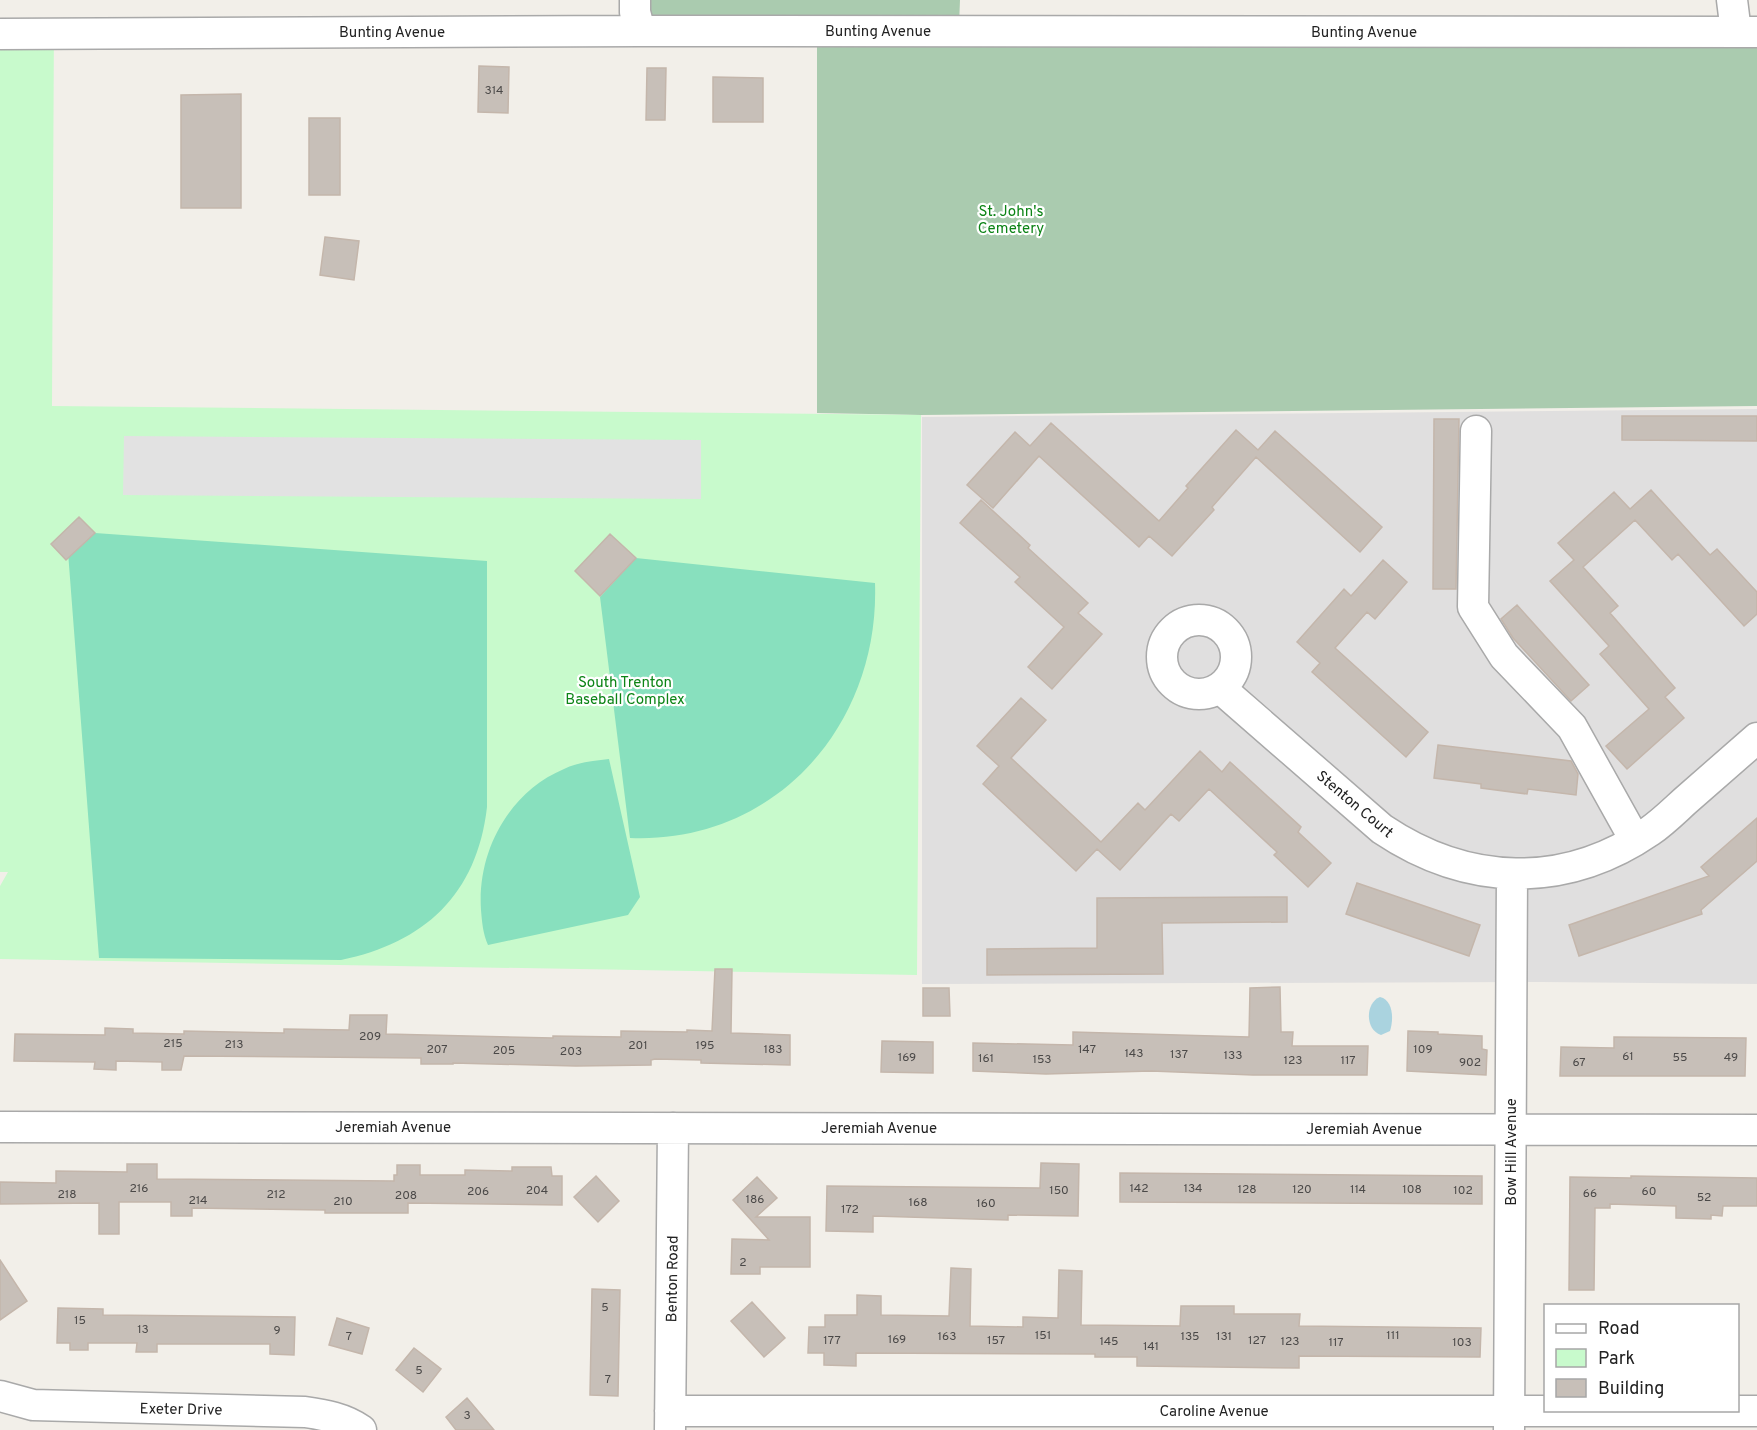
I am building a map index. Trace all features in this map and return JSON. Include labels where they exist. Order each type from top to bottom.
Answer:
[{"type":"street","points":[[635,0],[635,12],[640,31]]},
{"type":"street","points":[[1732,0],[1747,32]]},
{"type":"street","name":"Bunting Avenue","points":[[0,34],[640,31],[1747,32]]},
{"type":"street","points":[[1476,431],[1473,607],[1504,656],[1572,727],[1635,840]]},
{"type":"street","name":"Stenton Court","points":[[1220,688],[1382,829],[1402,842],[1447,862],[1475,870],[1512,874],[1550,872],[1585,864],[1618,850],[1652,830],[1757,738]]},
{"type":"street","name":"Bow Hill Avenue","points":[[1509,1420],[1512,874]]},
{"type":"street","name":"Jeremiah Avenue","points":[[0,1127],[1757,1130]]},
{"type":"street","name":"Benton Road","points":[[670,1420],[673,1128]]},
{"type":"street","name":"Exeter Drive","points":[[0,1396],[33,1406],[305,1412],[328,1415],[361,1430]]},
{"type":"street","name":"Caroline Avenue","points":[[1739,1412],[1757,1411]]},
{"type":"street","name":"Caroline Avenue","points":[[670,1420],[1509,1420],[1729,1412]]},
{"type":"shaded area","points":[[1757,409],[1757,984],[1542,982],[922,984],[922,417]]},
{"type":"shaded area","points":[[124,436],[701,440],[701,499],[123,495]]},
{"type":"green space","name":"St. John's Cemetery","points":[[622,0],[960,0],[959,25],[1757,27],[1757,406],[921,415],[817,413],[817,26],[622,25]]},
{"type":"green space","name":"South Trenton Baseball Complex","points":[[0,19],[54,19],[52,406],[921,415],[917,975],[0,959],[0,886],[8,872],[0,872]]},
{"type":"green space","points":[[95,533],[487,561],[487,807],[481,838],[472,866],[458,890],[441,910],[421,927],[397,941],[371,952],[341,960],[99,958],[68,552]]},
{"type":"green space","points":[[636,558],[875,583],[872,635],[859,684],[838,728],[809,766],[773,797],[730,821],[682,835],[630,838],[600,597]]},
{"type":"green space","points":[[609,759],[640,897],[628,915],[488,945],[482,923],[481,888],[491,846],[500,826],[527,792],[544,779],[575,765]]},
{"type":"water","points":[[1380,997],[1388,1002],[1392,1016],[1390,1031],[1381,1035],[1372,1028],[1369,1016],[1372,1005]]},
{"type":"building","points":[[479,66],[509,67],[508,113],[478,112]]},
{"type":"building","points":[[647,68],[666,68],[665,120],[646,120]]},
{"type":"building","points":[[713,77],[763,78],[763,122],[713,122]]},
{"type":"building","points":[[241,94],[241,208],[181,208],[181,95]]},
{"type":"building","points":[[309,118],[340,118],[340,195],[309,195]]},
{"type":"building","points":[[325,237],[359,241],[354,280],[320,275]]},
{"type":"building","points":[[1622,416],[1757,416],[1757,441],[1622,440]]},
{"type":"building","points":[[1434,419],[1459,419],[1456,589],[1433,589]]},
{"type":"building","points":[[1051,423],[1159,521],[1188,488],[1186,486],[1236,430],[1258,450],[1275,431],[1382,527],[1360,552],[1256,457],[1212,507],[1214,510],[1172,556],[1149,536],[1139,547],[1039,456],[993,508],[967,485],[1015,432],[1030,446]]},
{"type":"building","points":[[1651,490],[1710,555],[1717,549],[1757,592],[1757,614],[1744,626],[1678,554],[1672,560],[1635,520],[1583,567],[1618,606],[1610,613],[1675,688],[1665,697],[1684,718],[1627,769],[1606,746],[1649,709],[1600,654],[1609,646],[1550,581],[1574,560],[1558,543],[1614,492],[1630,509]]},
{"type":"building","points":[[981,500],[1030,545],[1028,548],[1088,603],[1078,613],[1102,634],[1052,689],[1028,667],[1064,627],[1015,582],[1020,577],[960,523]]},
{"type":"building","points":[[79,517],[95,533],[66,560],[51,544]]},
{"type":"building","points":[[610,534],[636,558],[600,596],[575,571]]},
{"type":"building","points":[[1383,560],[1407,582],[1375,619],[1367,612],[1335,648],[1428,732],[1406,757],[1312,672],[1320,663],[1297,642],[1344,589],[1351,596]]},
{"type":"building","points":[[1517,605],[1589,685],[1571,701],[1513,638],[1501,619]]},
{"type":"building","points":[[1021,698],[1046,720],[1011,758],[1101,842],[1138,803],[1145,810],[1200,751],[1222,772],[1230,762],[1301,827],[1298,832],[1331,863],[1308,887],[1274,855],[1277,852],[1209,789],[1179,821],[1171,814],[1120,870],[1097,849],[1076,871],[983,784],[999,766],[977,746]]},
{"type":"building","points":[[1438,745],[1571,761],[1578,774],[1576,795],[1528,789],[1527,794],[1481,788],[1481,784],[1434,778]]},
{"type":"building","points":[[1757,818],[1757,861],[1701,910],[1702,914],[1579,956],[1569,925],[1709,876],[1701,867]]},
{"type":"building","points":[[1357,883],[1480,925],[1469,956],[1346,914]]},
{"type":"building","points":[[1287,897],[1287,922],[1162,923],[1163,974],[987,975],[987,949],[1097,948],[1097,898]]},
{"type":"building","points":[[715,969],[732,969],[731,1033],[790,1035],[790,1065],[701,1063],[701,1060],[655,1059],[651,1060],[651,1065],[421,1064],[421,1058],[184,1056],[181,1070],[162,1070],[162,1062],[116,1061],[116,1070],[94,1069],[95,1062],[14,1061],[15,1034],[105,1035],[105,1028],[133,1029],[133,1033],[184,1034],[184,1031],[284,1033],[284,1029],[349,1030],[350,1015],[387,1015],[386,1034],[553,1038],[553,1036],[621,1037],[621,1031],[712,1031]]},
{"type":"building","points":[[1280,987],[1281,1032],[1293,1032],[1292,1046],[1368,1046],[1367,1075],[1253,1075],[1151,1071],[1046,1074],[973,1071],[973,1043],[1073,1045],[1073,1032],[1249,1037],[1250,988]]},
{"type":"building","points":[[923,988],[949,988],[950,1016],[923,1016]]},
{"type":"building","points":[[1408,1031],[1482,1036],[1482,1049],[1487,1050],[1486,1075],[1407,1071]]},
{"type":"building","points":[[1614,1037],[1746,1038],[1745,1076],[1560,1076],[1561,1047],[1614,1048]]},
{"type":"building","points":[[882,1041],[933,1042],[933,1073],[881,1072]]},
{"type":"building","points":[[1041,1163],[1079,1164],[1078,1216],[1008,1215],[1008,1220],[873,1216],[873,1232],[826,1231],[827,1186],[1040,1188]]},
{"type":"building","points":[[127,1164],[157,1164],[157,1179],[394,1181],[394,1175],[397,1175],[397,1165],[420,1165],[420,1175],[465,1175],[465,1170],[512,1171],[512,1167],[551,1167],[552,1176],[562,1176],[562,1205],[408,1203],[408,1213],[325,1213],[325,1210],[192,1208],[192,1216],[171,1216],[171,1202],[119,1202],[119,1234],[99,1234],[99,1203],[0,1204],[0,1182],[56,1183],[56,1171],[127,1172]]},
{"type":"building","points":[[1120,1173],[1482,1176],[1482,1204],[1120,1202]]},
{"type":"building","points":[[596,1176],[619,1201],[598,1222],[574,1197]]},
{"type":"building","points":[[1631,1176],[1757,1178],[1757,1206],[1723,1206],[1722,1216],[1711,1215],[1711,1219],[1676,1218],[1676,1206],[1610,1204],[1610,1208],[1595,1208],[1594,1290],[1569,1290],[1570,1177],[1631,1178]]},
{"type":"building","points":[[757,1177],[777,1198],[756,1217],[810,1217],[810,1267],[760,1267],[760,1274],[731,1274],[732,1239],[769,1240],[733,1200]]},
{"type":"building","points":[[0,1260],[27,1301],[0,1320]]},
{"type":"building","points":[[951,1268],[971,1269],[970,1326],[1023,1327],[1023,1317],[1058,1318],[1059,1270],[1082,1271],[1081,1325],[1180,1326],[1181,1306],[1234,1306],[1234,1314],[1300,1314],[1299,1326],[1481,1328],[1480,1357],[1299,1356],[1299,1368],[1137,1366],[1137,1357],[1095,1357],[1095,1354],[856,1353],[856,1366],[824,1365],[824,1353],[808,1353],[809,1327],[825,1327],[825,1315],[857,1315],[857,1295],[881,1296],[881,1315],[949,1316]]},
{"type":"building","points":[[592,1289],[620,1290],[618,1396],[590,1395]]},
{"type":"building","points":[[752,1302],[785,1338],[764,1357],[731,1321]]},
{"type":"building","points":[[58,1308],[103,1309],[103,1315],[295,1317],[294,1355],[270,1354],[270,1344],[157,1344],[157,1352],[136,1352],[137,1343],[88,1343],[88,1350],[70,1350],[70,1343],[57,1343]]},
{"type":"building","points":[[337,1318],[369,1328],[362,1354],[329,1345]]},
{"type":"building","points":[[414,1348],[441,1369],[423,1392],[396,1370]]},
{"type":"building","points":[[467,1398],[494,1430],[456,1430],[446,1417]]}]
